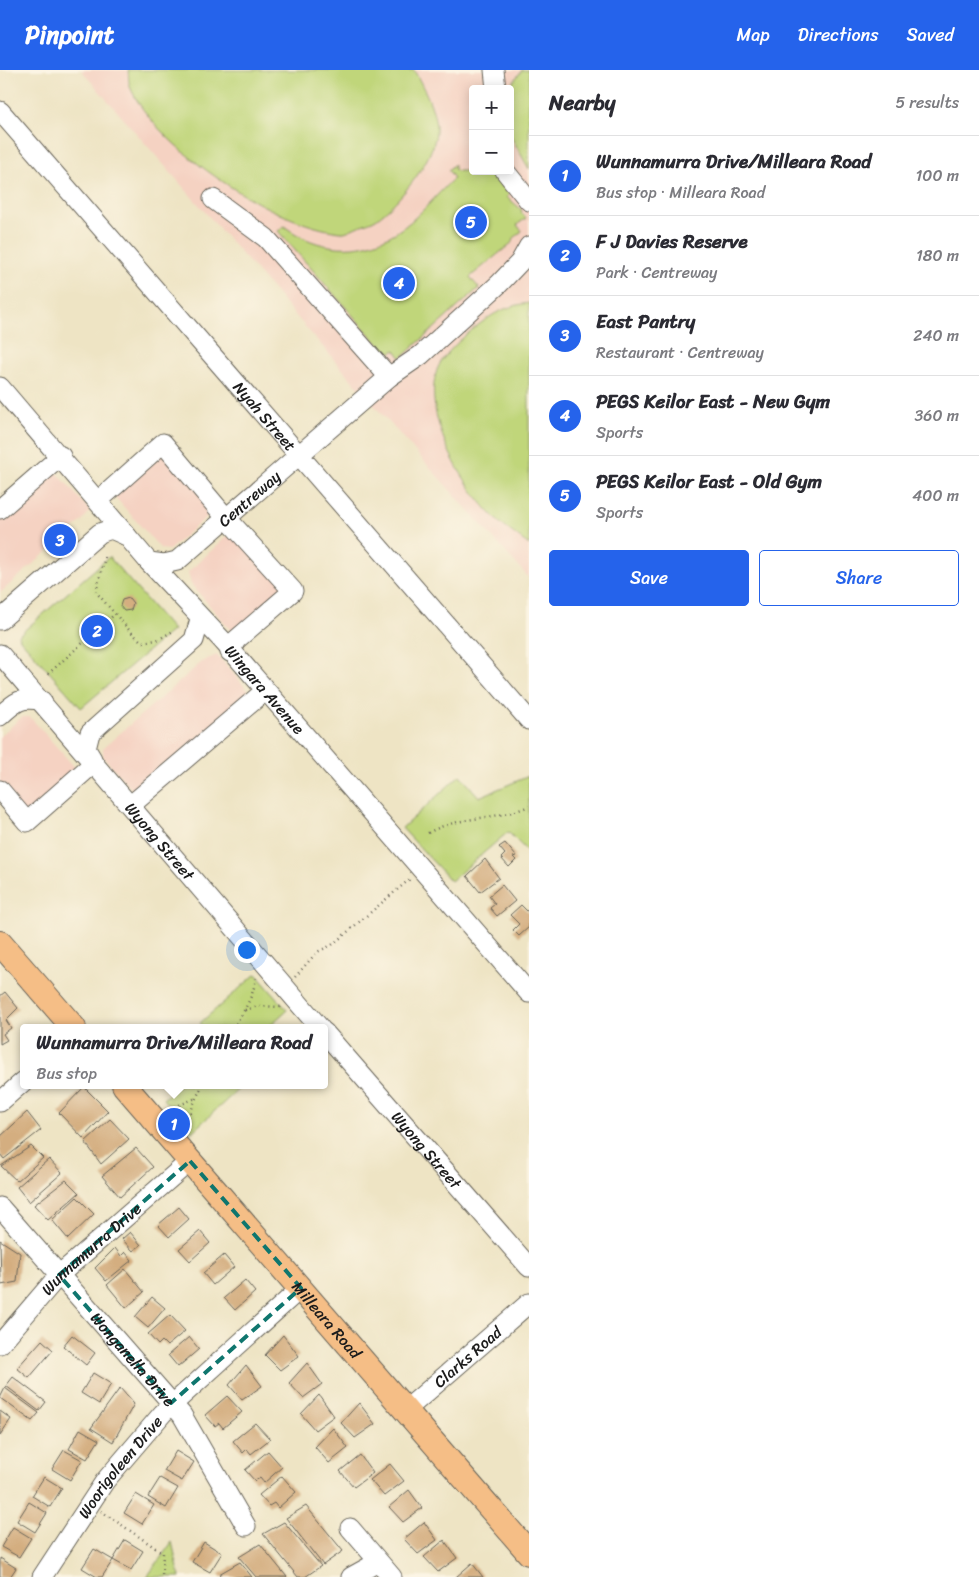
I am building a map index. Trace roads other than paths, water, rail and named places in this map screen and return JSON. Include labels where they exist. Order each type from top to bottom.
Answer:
[{"type":"main road","points":[[0,943],[71,1024]]},
{"type":"main road","name":"Milleara Road","points":[[127,1089],[529,1553]]},
{"type":"street","points":[[494,70],[496,85]]},
{"type":"street","name":"Nyah Street","points":[[0,111],[529,720]]},
{"type":"street","points":[[508,175],[529,202]]},
{"type":"street","points":[[213,199],[266,238],[389,377]]},
{"type":"street","name":"Centreway","points":[[177,561],[366,396],[421,355],[499,284],[520,262],[529,246]]},
{"type":"street","name":"Wingara Avenue","points":[[0,387],[61,456],[149,562],[222,641],[529,993]]},
{"type":"street","points":[[103,530],[104,522],[98,500],[163,443],[293,591],[236,640],[230,652],[216,642],[206,639],[194,640]]},
{"type":"street","points":[[0,509],[61,456]]},
{"type":"street","points":[[0,620],[103,530],[111,530],[127,536]]},
{"type":"street","points":[[149,562],[164,564],[177,561],[174,573],[174,588]]},
{"type":"street","points":[[66,729],[81,733],[94,728],[194,640],[200,619]]},
{"type":"street","name":"Wyong Street","points":[[0,654],[317,1024]]},
{"type":"street","points":[[15,703],[21,690],[20,676]]},
{"type":"street","points":[[131,805],[265,691]]},
{"type":"street","points":[[0,716],[15,703],[27,697],[42,701]]},
{"type":"street","points":[[0,790],[27,822],[94,763],[86,750],[86,743],[94,728]]},
{"type":"street","name":"Wyong Street","points":[[328,1037],[529,1267]]},
{"type":"street","points":[[0,1102],[20,1084]]},
{"type":"street","name":"Wunnamurra Drive","points":[[0,1344],[59,1275],[190,1161]]},
{"type":"street","name":"Wonganella Drive","points":[[0,1207],[182,1415],[246,1526]]},
{"type":"street","name":"Woorigoleen Drive","points":[[42,1577],[105,1481],[171,1403],[301,1288]]},
{"type":"street","name":"Clarks Road","points":[[406,1409],[529,1303]]},
{"type":"street","points":[[350,1528],[392,1577]]},
{"type":"street","points":[[351,1577],[378,1562]]},
{"type":"place","name":"PEGS Keilor East - Old Gym","points":[[471,222]]},
{"type":"place","name":"PEGS Keilor East - New Gym","points":[[399,283]]},
{"type":"place","name":"East Pantry","points":[[60,540]]},
{"type":"place","name":"F J Davies Reserve","points":[[97,631]]},
{"type":"place","name":"Wunnamurra Drive/Milleara Road","points":[[174,1124]]}]
